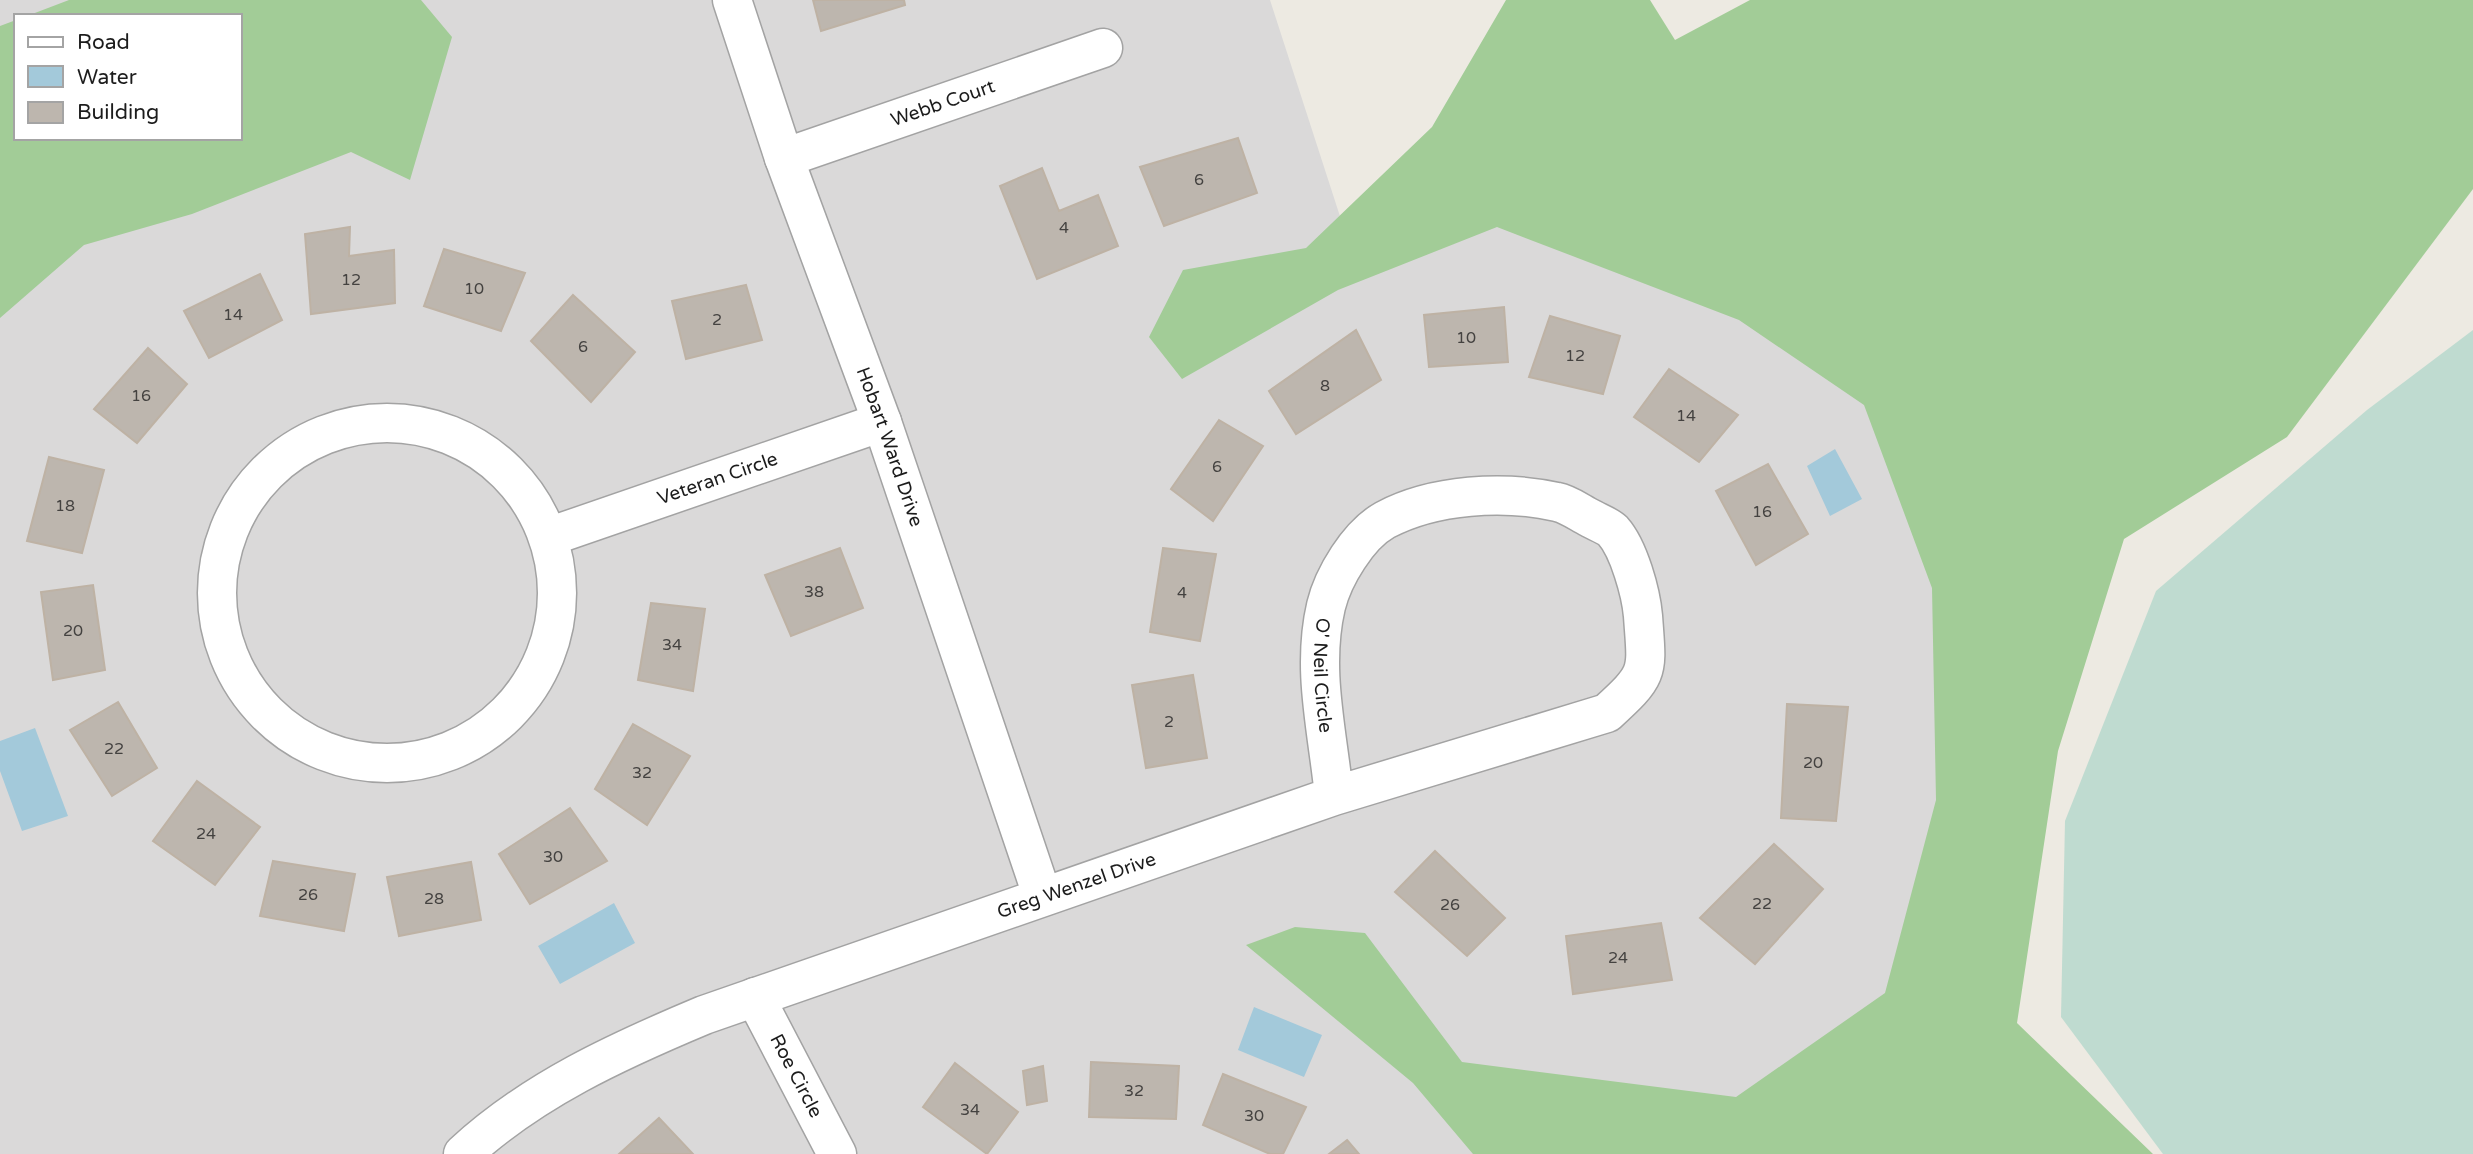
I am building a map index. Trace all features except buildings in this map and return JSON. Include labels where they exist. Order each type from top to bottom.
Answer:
[{"type":"street","name":"Hobart Ward Drive","points":[[732,0],[784,158],[882,422],[1042,895]]},
{"type":"street","name":"Webb Court","points":[[784,158],[1103,48]]},
{"type":"street","name":"Veteran Circle","points":[[554,535],[882,422]]},
{"type":"street","points":[[366,426],[444,431],[485,449],[513,471],[540,505],[554,535],[554,599],[546,648],[531,681],[485,734],[451,750],[406,761],[355,760],[303,747],[258,709],[237,677],[222,633],[217,575],[227,529],[258,480],[296,450],[328,435],[366,426]]},
{"type":"street","name":"O' Neil Circle","points":[[1334,796],[1328,732],[1319,691],[1322,626],[1326,604],[1338,576],[1361,542],[1383,521],[1434,503],[1464,499],[1513,496],[1560,502],[1613,531],[1632,567],[1642,611]]},
{"type":"street","name":"Greg Wenzel Drive","points":[[463,1154],[544,1092],[618,1051],[755,997],[1042,895],[1334,796],[1607,712],[1632,690],[1647,667],[1642,611]]},
{"type":"street","name":"Roe Circle","points":[[755,997],[837,1154]]},
{"type":"shaded area","points":[[0,0],[1270,0],[1347,238],[1407,196],[1711,215],[1935,424],[1983,792],[1898,1033],[1734,1134],[1574,1154],[0,1154]]},
{"type":"green space","points":[[69,0],[421,0],[452,37],[410,180],[351,152],[192,214],[84,245],[0,318],[0,26],[14,21],[14,140],[242,140],[242,14],[32,14]]},
{"type":"green space","points":[[1506,0],[1650,0],[1675,40],[1750,0],[2473,0],[2473,189],[2287,437],[2124,539],[2058,751],[2017,1023],[2153,1154],[1473,1154],[1413,1083],[1246,945],[1295,927],[1365,933],[1462,1062],[1736,1097],[1885,993],[1936,800],[1932,588],[1864,405],[1739,320],[1497,227],[1338,290],[1182,379],[1149,337],[1183,270],[1306,248],[1432,127]]},
{"type":"green space","points":[[2473,330],[2473,1154],[2163,1154],[2061,1017],[2065,821],[2156,591],[2367,410]]},
{"type":"water","points":[[1835,449],[1862,499],[1830,516],[1807,466]]},
{"type":"water","points":[[35,728],[68,816],[22,831],[0,771],[0,741]]},
{"type":"water","points":[[614,903],[635,943],[560,984],[538,946]]},
{"type":"water","points":[[1254,1007],[1322,1035],[1304,1077],[1238,1050]]}]
